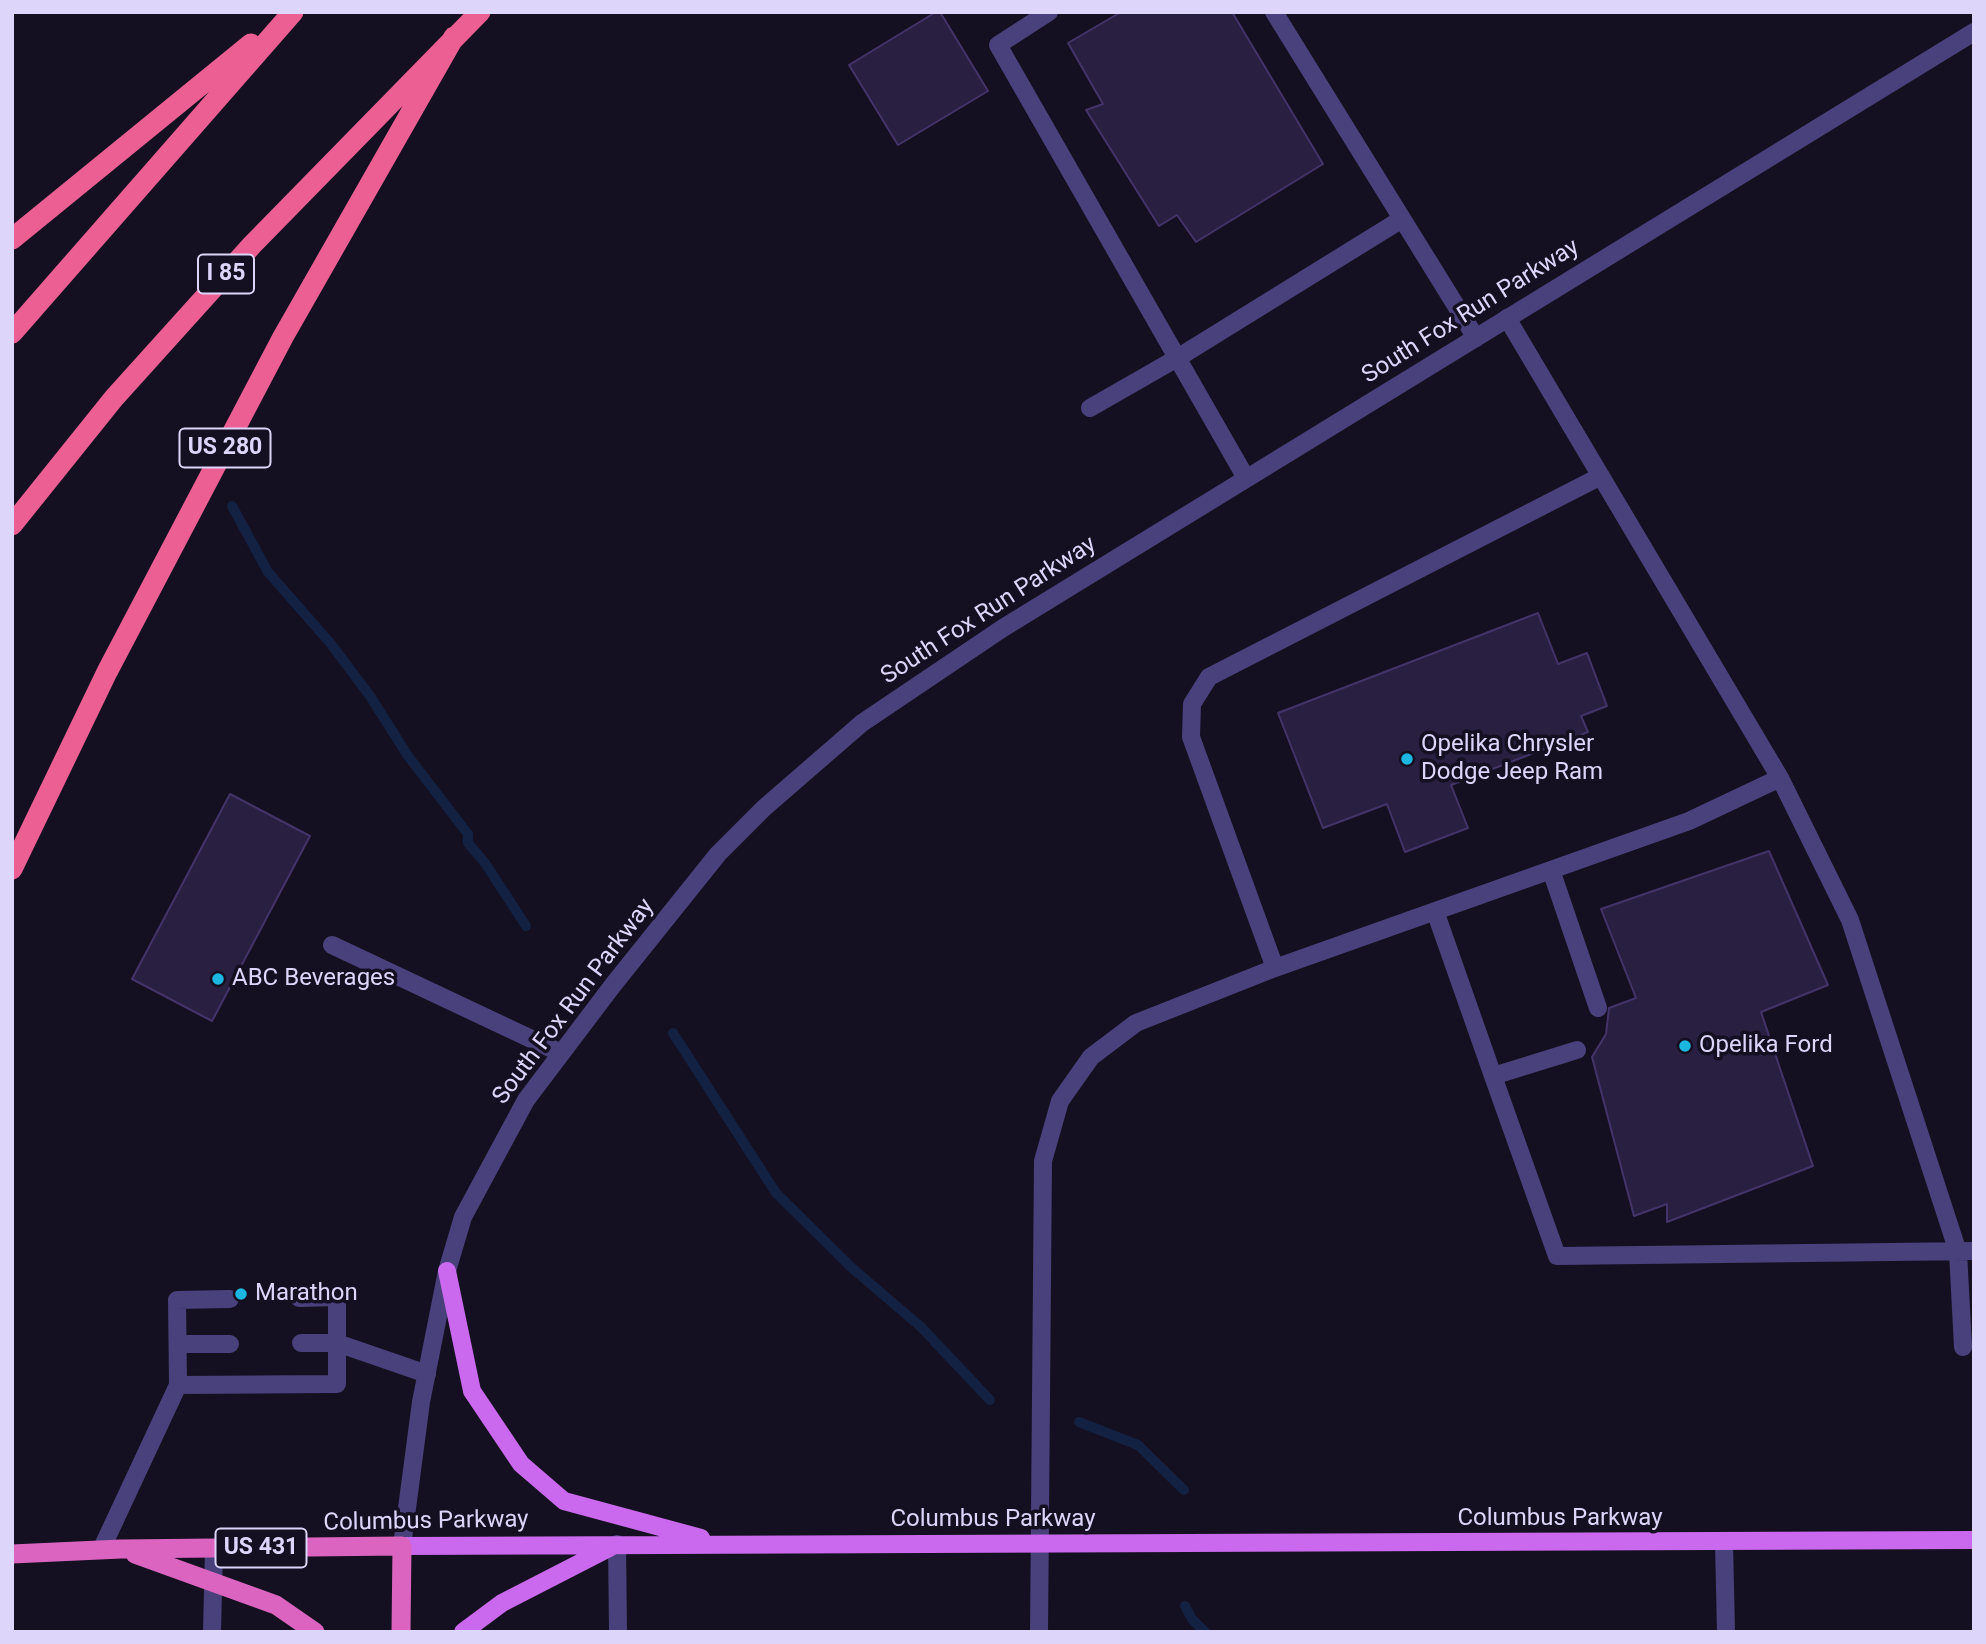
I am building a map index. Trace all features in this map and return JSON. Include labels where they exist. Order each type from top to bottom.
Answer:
[{"type":"highway","points":[[12,239],[292,12]]},
{"type":"highway","points":[[12,333],[292,12]]},
{"type":"highway","name":"I 85","points":[[12,524],[114,398],[252,245],[480,12]]},
{"type":"highway","name":"US 280","points":[[12,869],[107,672],[283,337],[454,37]]},
{"type":"highway","points":[[401,1632],[402,1546]]},
{"type":"highway","name":"Columbus Parkway","points":[[12,1554],[111,1549],[402,1546]]},
{"type":"highway","name":"US 431","points":[[111,1549],[213,1581],[276,1605],[315,1632]]},
{"type":"main road","points":[[447,1271],[472,1391],[521,1464],[564,1501],[722,1544]]},
{"type":"main road","name":"Columbus Parkway","points":[[402,1546],[1974,1540]]},
{"type":"main road","points":[[463,1632],[502,1603],[617,1545]]},
{"type":"street","points":[[1049,12],[998,45],[1247,478]]},
{"type":"street","points":[[1274,12],[1476,338]]},
{"type":"street","name":"South Fox Run Parkway","points":[[402,1546],[427,1374],[447,1271],[463,1217],[526,1100],[718,854],[764,808],[862,723],[1003,628],[1974,32]]},
{"type":"street","points":[[1090,408],[1179,357],[1402,219]]},
{"type":"street","points":[[1507,318],[1780,778],[1850,920],[1966,1252],[1963,1347]]},
{"type":"street","points":[[1275,968],[1191,737],[1192,704],[1209,677],[1601,476]]},
{"type":"street","points":[[1039,1632],[1044,1161],[1060,1101],[1091,1057],[1136,1024],[1275,968],[1689,821],[1780,778]]},
{"type":"street","points":[[1551,870],[1598,1008]]},
{"type":"street","points":[[1435,911],[1557,1256],[1966,1252]]},
{"type":"street","points":[[332,945],[561,1053]]},
{"type":"street","points":[[1493,1076],[1577,1050]]},
{"type":"street","points":[[178,1385],[337,1384],[337,1297],[299,1298]]},
{"type":"street","points":[[111,1549],[178,1385],[177,1300],[230,1299]]},
{"type":"street","points":[[302,1343],[337,1343],[427,1374]]},
{"type":"street","points":[[177,1344],[230,1344]]},
{"type":"street","points":[[1724,1543],[1726,1632]]},
{"type":"street","points":[[617,1545],[618,1632]]},
{"type":"street","points":[[212,1632],[214,1548]]},
{"type":"building","points":[[940,12],[988,91],[898,145],[849,65]]},
{"type":"building","points":[[1121,12],[1232,12],[1323,164],[1196,242],[1177,215],[1159,226],[1086,110],[1103,104],[1068,43]]},
{"type":"building","name":"Opelika Chrysler Dodge Jeep Ram","points":[[1538,613],[1558,664],[1587,653],[1607,706],[1581,716],[1588,732],[1451,785],[1468,828],[1405,852],[1387,804],[1323,828],[1278,713]]},
{"type":"building","points":[[230,794],[310,836],[212,1021],[132,979]]},
{"type":"building","name":"Opelika Ford","points":[[1769,851],[1828,985],[1761,1012],[1813,1166],[1667,1222],[1667,1204],[1634,1216],[1592,1057],[1606,1034],[1609,1008],[1636,998],[1601,909]]},
{"type":"waterway","points":[[232,506],[268,572],[331,644],[370,696],[408,756],[468,834],[468,843],[485,863],[526,926]]},
{"type":"waterway","points":[[673,1033],[776,1193],[852,1268],[921,1327],[990,1400]]},
{"type":"waterway","points":[[1079,1422],[1138,1445],[1184,1490]]},
{"type":"waterway","points":[[1185,1606],[1192,1619],[1205,1632]]},
{"type":"place","name":"Opelika Chrysler Dodge Jeep Ram","points":[[1407,759]]},
{"type":"place","name":"ABC Beverages","points":[[218,979]]},
{"type":"place","name":"Opelika Ford","points":[[1685,1046]]},
{"type":"place","name":"Marathon","points":[[241,1294]]}]
